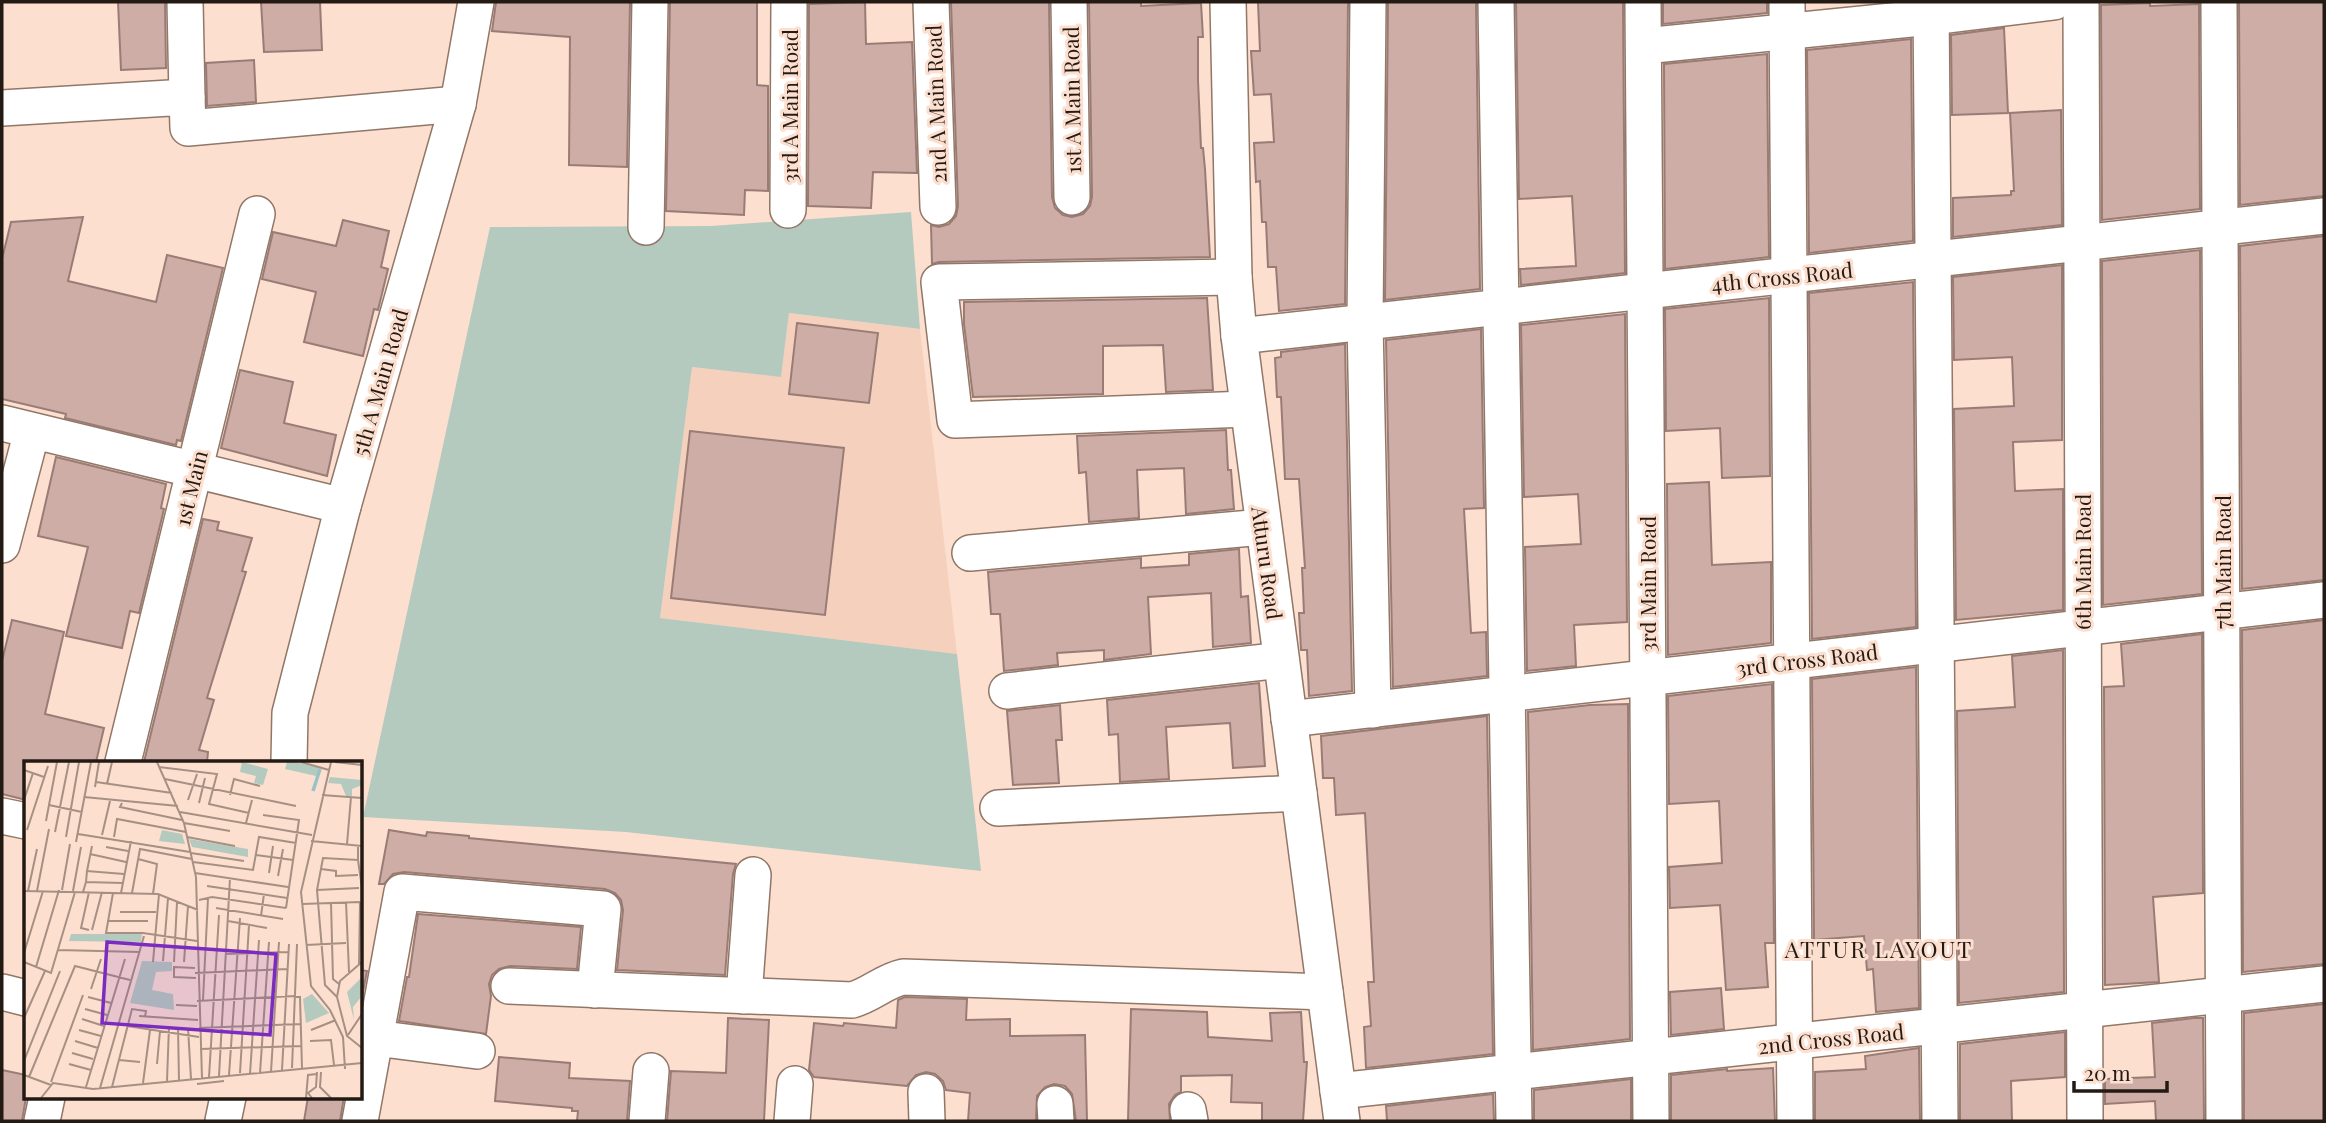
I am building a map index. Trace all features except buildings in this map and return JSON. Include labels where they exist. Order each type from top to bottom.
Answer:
[{"type":"street","points":[[185,2],[188,128],[458,104]]},
{"type":"street","name":"5th A Main Road","points":[[289,761],[290,713],[343,506],[458,104],[476,2]]},
{"type":"street","points":[[646,227],[650,2]]},
{"type":"street","name":"3rd A Main Road","points":[[788,210],[789,2]]},
{"type":"street","name":"2nd A Main Road","points":[[931,2],[938,207]]},
{"type":"street","name":"1st A Main Road","points":[[1069,2],[1072,197]]},
{"type":"street","name":"Atturu Road","points":[[1228,2],[1234,277],[1239,336],[1340,1106]]},
{"type":"street","points":[[1368,2],[1365,322],[1373,709]]},
{"type":"street","points":[[1496,2],[1514,1121]]},
{"type":"street","name":"3rd Main Road","points":[[1643,2],[1651,1121]]},
{"type":"street","points":[[1644,46],[1787,17],[2053,2]]},
{"type":"street","name":"6th Main Road","points":[[2081,2],[2085,1121]]},
{"type":"street","name":"7th Main Road","points":[[2220,2],[2224,1121]]},
{"type":"street","points":[[1931,10],[1940,1121]]},
{"type":"street","points":[[1787,17],[1795,1121]]},
{"type":"street","points":[[2,108],[187,97]]},
{"type":"street","name":"1st Main","points":[[123,761],[257,214]]},
{"type":"street","name":"4th Cross Road","points":[[1239,336],[2324,216]]},
{"type":"street","points":[[1234,277],[939,282],[955,420],[1247,409]]},
{"type":"street","points":[[2,545],[17,427],[343,506]]},
{"type":"street","points":[[970,553],[1263,527]]},
{"type":"street","name":"3rd Cross Road","points":[[1289,719],[2324,600]]},
{"type":"street","points":[[1007,691],[1281,660]]},
{"type":"street","points":[[999,808],[1298,793]]},
{"type":"street","points":[[2,816],[24,821]]},
{"type":"street","points":[[744,996],[753,875]]},
{"type":"street","points":[[360,1121],[402,892],[603,909],[595,990]]},
{"type":"street","points":[[509,986],[852,1000],[864,997],[892,979],[903,977],[1325,992]]},
{"type":"street","name":"2nd Cross Road","points":[[1340,1106],[1513,1073],[2324,984]]},
{"type":"street","points":[[2,992],[24,998]]},
{"type":"street","points":[[376,1038],[477,1051]]},
{"type":"street","points":[[647,1121],[652,1071]]},
{"type":"street","points":[[792,1121],[795,1084]]},
{"type":"street","points":[[42,1121],[47,1098]]},
{"type":"street","points":[[223,1121],[228,1098]]},
{"type":"shaded area","points":[[789,313],[920,329],[957,654],[660,618],[692,367],[781,376]]},
{"type":"green space","points":[[911,212],[920,329],[789,313],[781,377],[692,367],[660,618],[957,654],[981,871],[626,832],[363,817],[490,227],[711,226]]},
{"type":"district","name":"ATTUR LAYOUT","points":[[1879,948]]}]
